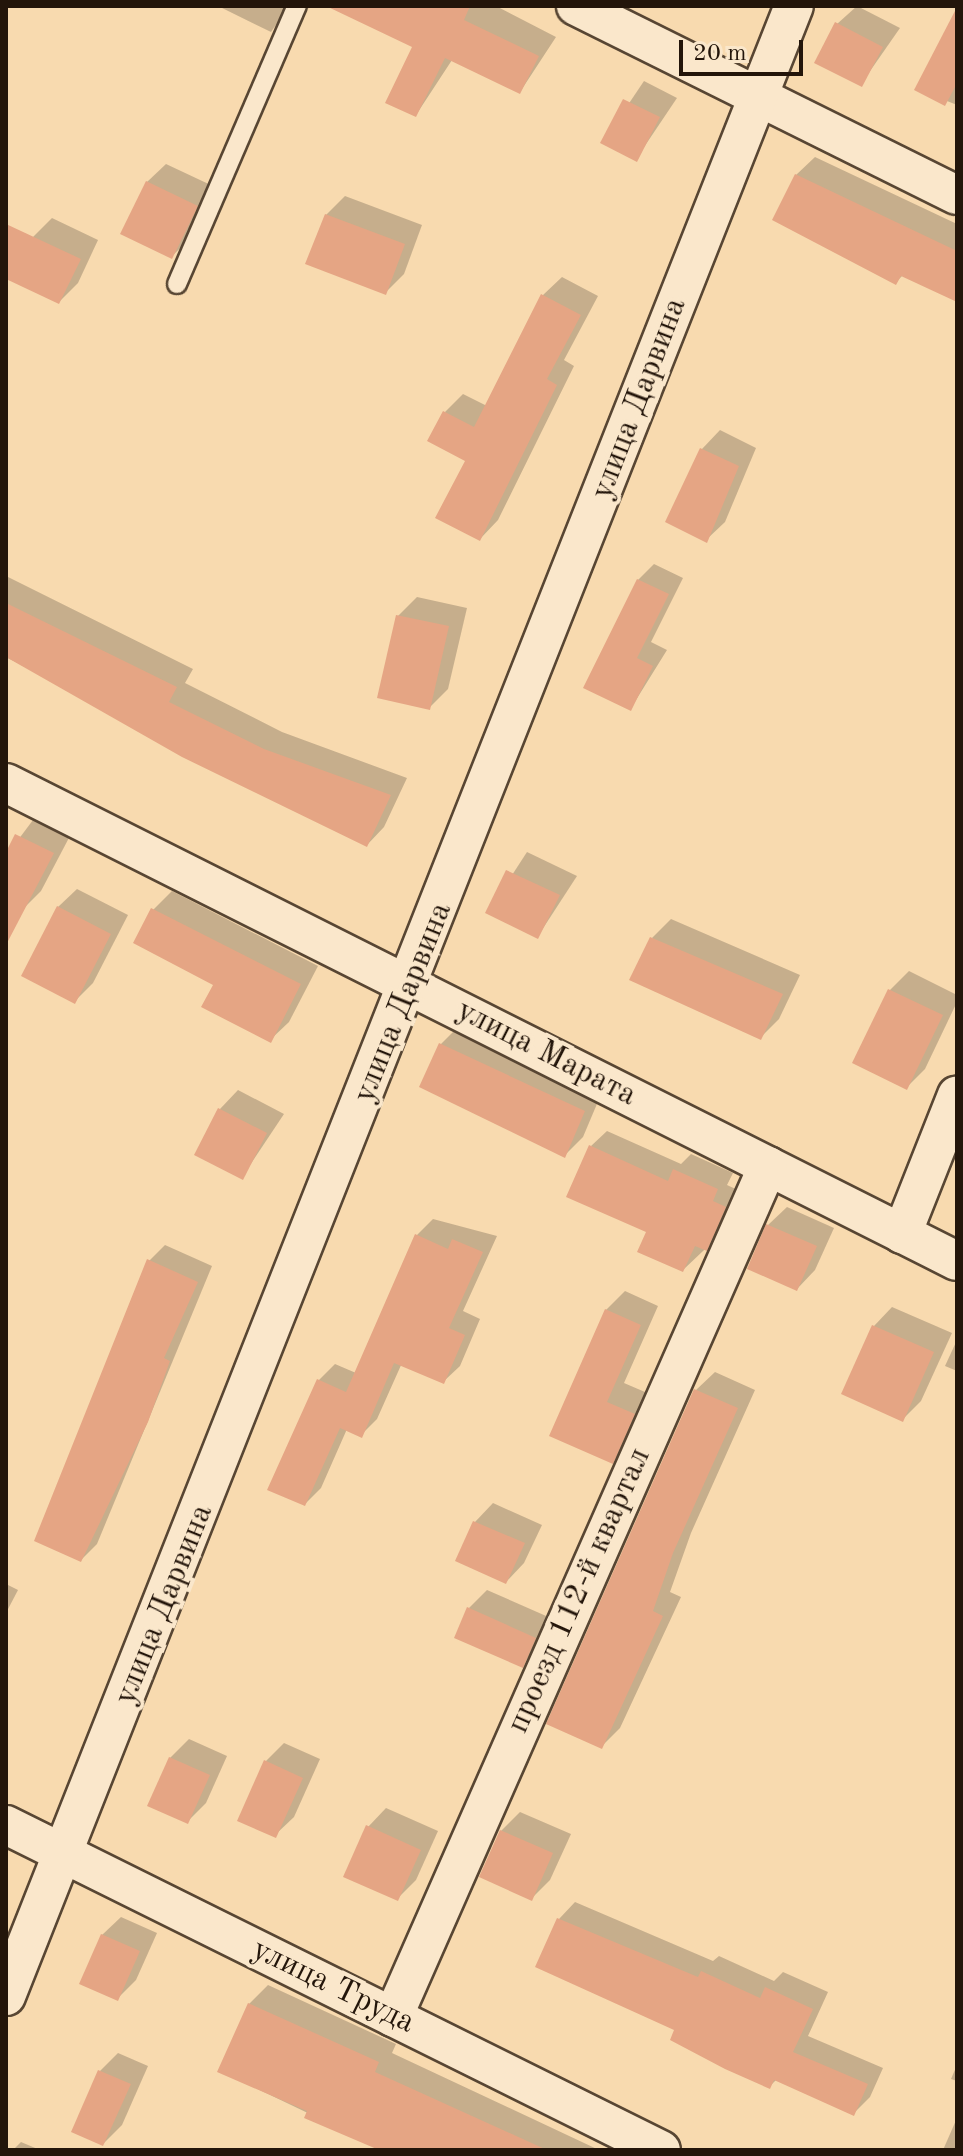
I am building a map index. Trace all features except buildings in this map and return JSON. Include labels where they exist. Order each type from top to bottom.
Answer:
[{"type":"street","points":[[576,6],[957,195]]},
{"type":"street","name":"улица Дарвина","points":[[6,1996],[66,1855],[411,986],[794,6]]},
{"type":"street","name":"улица Марата","points":[[6,783],[957,1261]]},
{"type":"street","points":[[902,1234],[957,1095]]},
{"type":"street","name":"проезд 112-й квартал","points":[[393,2017],[768,1166]]},
{"type":"street","name":"улица Труда","points":[[6,1825],[661,2150]]},
{"type":"lane","points":[[177,284],[297,6]]}]
